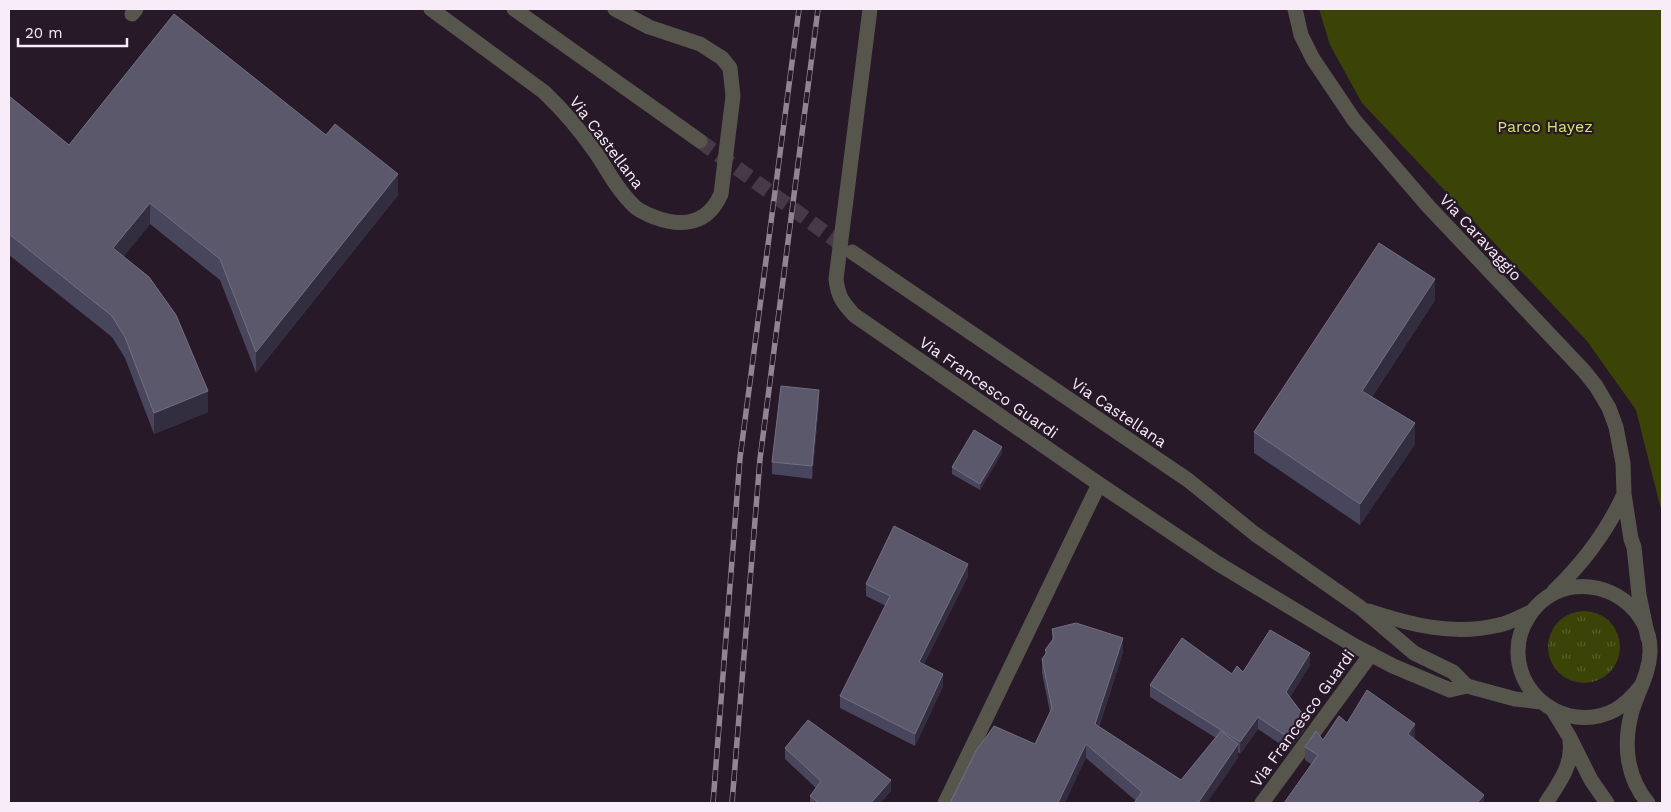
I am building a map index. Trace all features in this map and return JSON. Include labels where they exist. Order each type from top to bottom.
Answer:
[{"type":"street","name":"Via Castellana","points":[[431,9],[544,92],[579,129],[624,196],[636,208],[664,221],[678,224],[694,221],[708,214],[716,205],[721,194],[732,96],[730,68],[722,58],[700,44],[649,27],[615,9]]},
{"type":"street","points":[[514,9],[700,141]]},
{"type":"street","name":"Via Francesco Guardi","points":[[870,9],[836,279],[837,292],[844,304],[854,315],[1217,564],[1393,666],[1450,690],[1468,686]]},
{"type":"street","name":"Via Caravaggio","points":[[1295,9],[1301,35],[1313,59],[1354,120],[1428,206],[1567,353],[1596,386],[1609,408],[1616,427],[1623,463],[1624,494],[1629,518],[1630,539],[1634,547],[1639,595],[1648,638]]},
{"type":"street","name":"Via Castellana","points":[[852,252],[1188,480],[1255,534],[1361,608],[1414,653],[1453,672],[1468,686],[1547,706],[1576,718],[1601,716],[1622,706],[1642,684]]},
{"type":"street","points":[[945,803],[1098,484]]},
{"type":"street","points":[[1548,597],[1574,571],[1602,536],[1614,517],[1624,494]]},
{"type":"street","name":"Via Castellana","points":[[1361,608],[1420,626],[1458,630],[1501,625],[1531,612],[1548,597],[1567,588],[1584,586],[1608,591],[1626,601],[1637,613],[1648,638],[1649,661],[1632,710],[1628,730],[1627,751],[1629,767],[1636,784],[1648,803]]},
{"type":"street","name":"Via Castellana","points":[[1531,612],[1521,630],[1518,645],[1518,657],[1524,681],[1531,691],[1547,706],[1570,738],[1591,780],[1608,803]]},
{"type":"street","name":"Via Francesco Guardi","points":[[1262,803],[1371,654]]},
{"type":"street","points":[[1546,803],[1566,770],[1571,751],[1570,738]]},
{"type":"green space","name":"Parco Hayez","points":[[1319,9],[1662,9],[1662,513],[1636,410],[1587,341],[1362,103],[1330,45]]},
{"type":"green space","points":[[1584,611],[1604,617],[1614,627],[1620,647],[1614,667],[1604,677],[1584,683],[1564,677],[1554,667],[1548,647],[1554,627],[1564,617]]},
{"type":"building","points":[[174,14],[326,135],[335,124],[398,174],[256,352],[220,259],[150,203],[113,248],[149,277],[176,315],[208,391],[154,413],[125,337],[112,316],[9,234],[9,96],[69,145]]},
{"type":"building","points":[[1379,243],[1435,279],[1362,391],[1415,423],[1360,504],[1254,432]]},
{"type":"building","points":[[781,386],[819,390],[812,466],[772,462]]},
{"type":"building","points":[[974,430],[1002,447],[980,484],[952,467]]},
{"type":"building","points":[[894,526],[968,564],[919,662],[943,674],[915,734],[840,696],[890,596],[866,584]]},
{"type":"building","points":[[1076,623],[1123,638],[1095,724],[1181,780],[1221,731],[1238,744],[1198,803],[1134,803],[1142,792],[1086,744],[1058,803],[950,803],[976,751],[994,726],[1035,744],[1052,708],[1042,659],[1047,652],[1045,650],[1054,638],[1052,629]]},
{"type":"building","points":[[1270,630],[1310,653],[1286,692],[1305,717],[1289,738],[1258,717],[1240,742],[1150,685],[1182,638],[1232,674],[1237,666],[1243,672]]},
{"type":"building","points":[[1367,690],[1415,724],[1408,734],[1484,795],[1477,803],[1284,803],[1318,755],[1305,747],[1316,731],[1323,740],[1339,716],[1347,723]]},
{"type":"building","points":[[808,720],[891,780],[871,803],[819,803],[810,796],[821,781],[785,748]]},
{"type":"tunnel","points":[[700,141],[849,250]]},
{"type":"railway","points":[[713,803],[740,458],[799,9]]},
{"type":"railway","points":[[732,803],[760,459],[818,9]]}]
